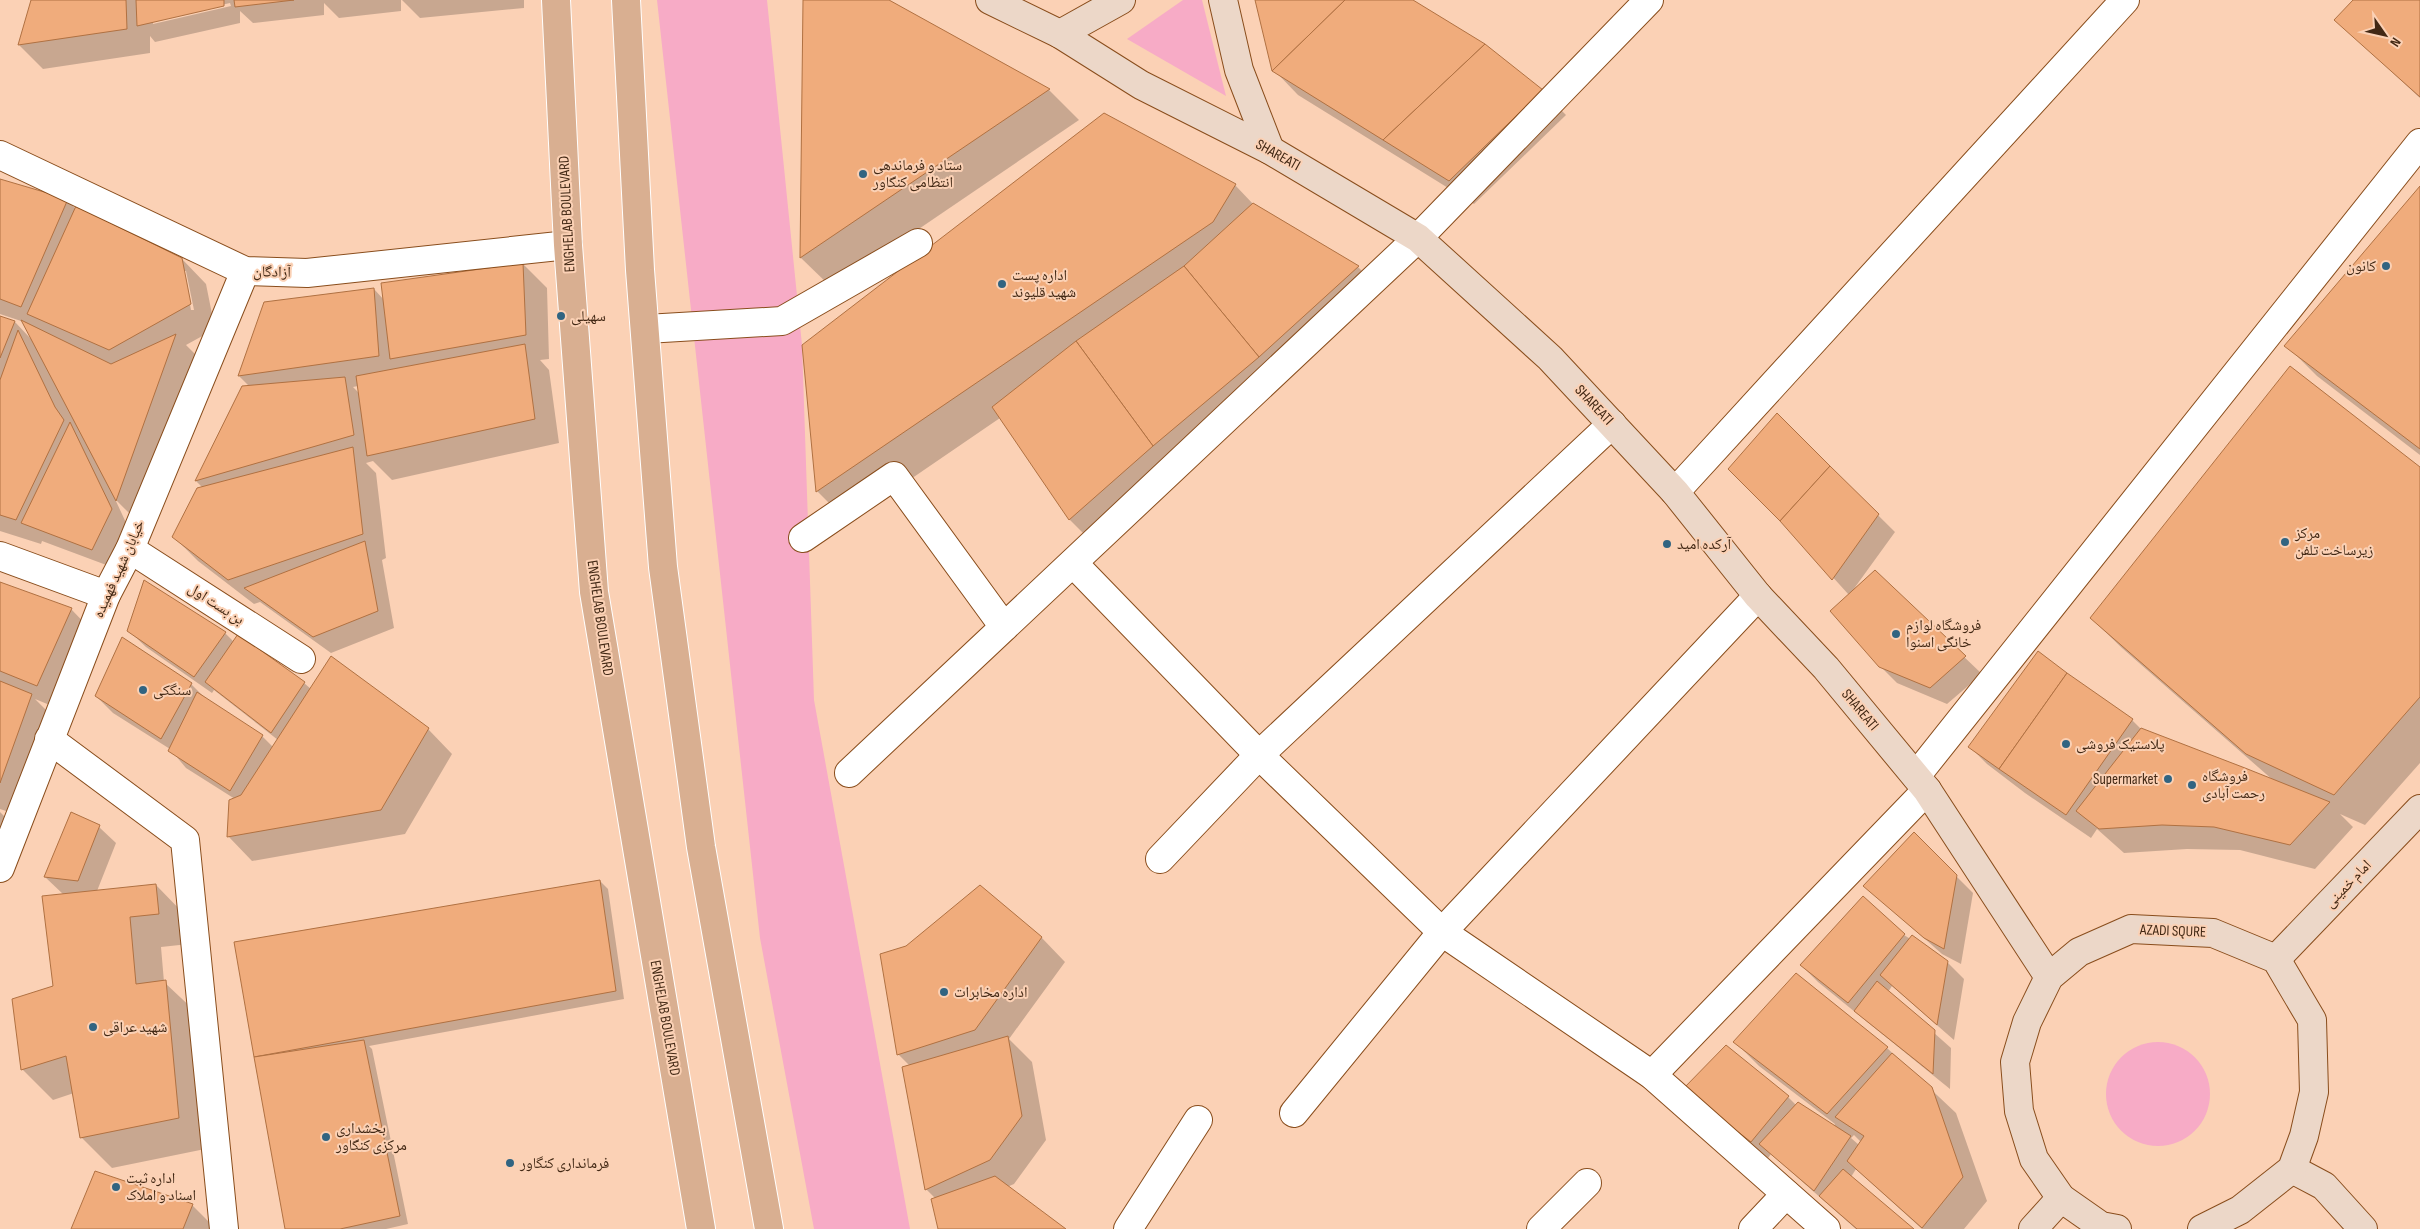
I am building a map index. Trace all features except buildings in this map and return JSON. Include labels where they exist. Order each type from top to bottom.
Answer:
[{"type":"main road","name":"ENGHELAB BOULEVARD","points":[[556,0],[568,245],[594,592],[701,1229]]},
{"type":"main road","points":[[626,0],[663,567],[700,837],[768,1229]]},
{"type":"street","name":"SHAREATI","points":[[990,0],[1060,34],[1141,85],[1270,150],[1418,238],[1550,358],[1675,492],[1758,596],[1826,668],[1922,783],[2049,977]]},
{"type":"street","points":[[1060,34],[1122,0]]},
{"type":"street","points":[[1223,0],[1239,70],[1270,150]]},
{"type":"street","points":[[849,773],[1418,238],[1649,0]]},
{"type":"street","points":[[1675,492],[2125,0]]},
{"type":"street","points":[[1652,1075],[1922,783],[2420,143]]},
{"type":"street","name":"آزادگان","points":[[0,155],[244,271],[307,272],[568,245]]},
{"type":"street","points":[[646,329],[782,320],[918,243]]},
{"type":"street","name":"خیابان شهید فهمیده","points":[[0,868],[106,595],[130,549],[244,271]]},
{"type":"street","points":[[1160,859],[1259,755],[1612,424]]},
{"type":"street","points":[[803,538],[894,476],[1004,628]]},
{"type":"street","name":"بن بست اول","points":[[130,549],[301,659]]},
{"type":"street","points":[[0,556],[106,595]]},
{"type":"street","points":[[1073,563],[1259,755],[1442,932],[1652,1075],[1826,1229]]},
{"type":"street","points":[[1294,1113],[1442,932],[1758,596]]},
{"type":"street","points":[[49,738],[185,840],[224,1229]]},
{"type":"street","name":"امام خمینی","points":[[2276,958],[2420,809]]},
{"type":"street","name":"AZADI SQURE","points":[[2118,1229],[2101,1226],[2061,1198],[2034,1158],[2019,1111],[2015,1062],[2027,1022],[2049,977],[2079,952],[2131,929],[2213,932],[2276,958]]},
{"type":"street","points":[[2202,1229],[2240,1210],[2292,1170],[2304,1136],[2314,1092],[2312,1020],[2276,958]]},
{"type":"street","points":[[1128,1229],[1198,1120]]},
{"type":"street","points":[[2292,1170],[2324,1186],[2363,1229]]},
{"type":"street","points":[[1541,1229],[1587,1183]]},
{"type":"street","points":[[1753,1229],[1786,1194]]},
{"type":"street","points":[[2032,1229],[2061,1198]]},
{"type":"shaded area","points":[[657,0],[767,0],[802,345],[814,700],[910,1229],[814,1229],[760,938]]},
{"type":"shaded area","points":[[1183,0],[1202,0],[1226,96],[1127,39]]},
{"type":"shaded area","points":[[2158,1042],[2178,1046],[2195,1057],[2206,1074],[2210,1094],[2206,1114],[2195,1131],[2178,1142],[2158,1146],[2138,1142],[2121,1131],[2110,1114],[2106,1094],[2110,1074],[2121,1057],[2138,1046]]},
{"type":"place","name":"ستاد و فرماندهی انتظامی کنگاور","points":[[863,174]]},
{"type":"place","name":"کانون","points":[[2386,266]]},
{"type":"place","name":"اداره پست شهید قلیوند","points":[[1002,284]]},
{"type":"place","name":"سهیلی","points":[[561,316]]},
{"type":"place","name":"مرکز زیرساخت تلفن","points":[[2285,542]]},
{"type":"place","name":"آرکده امید","points":[[1667,544]]},
{"type":"place","name":"فروشگاه لوازم خانگی اسنوا","points":[[1896,634]]},
{"type":"place","name":"سنگکی","points":[[143,690]]},
{"type":"place","name":"پلاستیک فروشی","points":[[2066,744]]},
{"type":"place","name":"Supermarket","points":[[2168,779]]},
{"type":"place","name":"فروشگاه رحمت آبادی","points":[[2192,785]]},
{"type":"place","name":"اداره مخابرات","points":[[944,992]]},
{"type":"place","name":"شهید عراقی","points":[[93,1027]]},
{"type":"place","name":"بخشداری مرکزی کنگاور","points":[[326,1137]]},
{"type":"place","name":"فرمانداری کنگاور","points":[[510,1163]]},
{"type":"place","name":"اداره ثبت اسناد و املاک","points":[[116,1187]]}]
